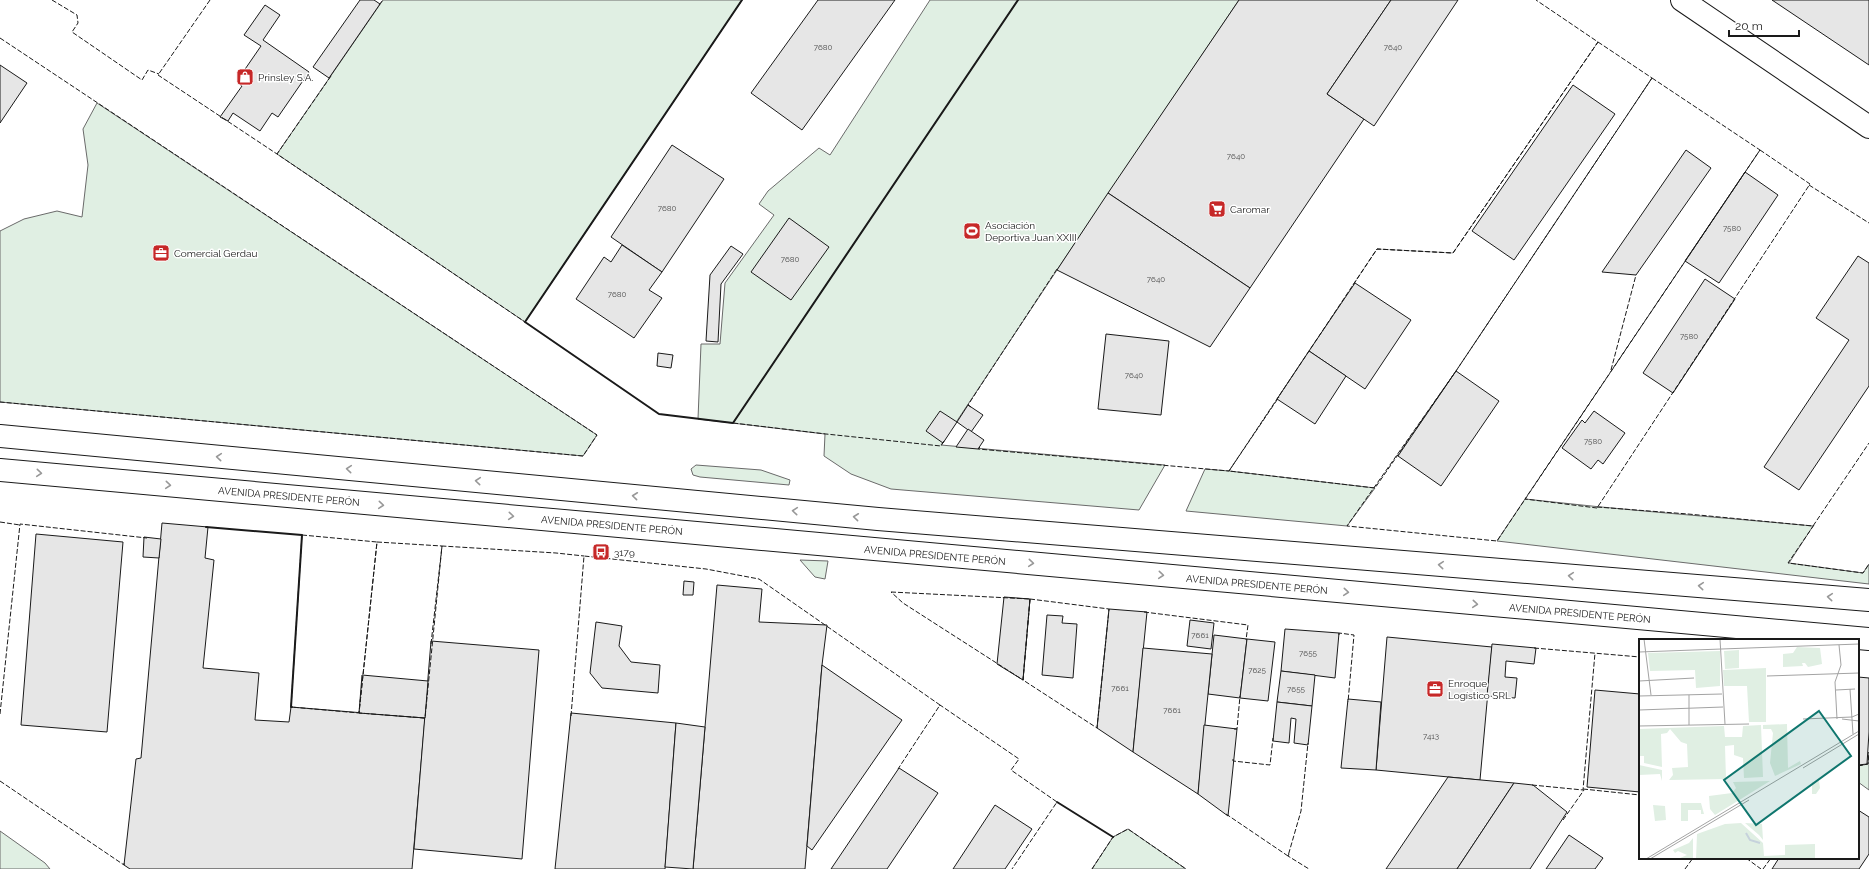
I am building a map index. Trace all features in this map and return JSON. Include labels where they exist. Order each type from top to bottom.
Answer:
[{"type":"main road","points":[[1682,0],[1869,127]]},
{"type":"main road","points":[[0,436],[878,519],[1869,600]]},
{"type":"main road","name":"AVENIDA PRESIDENTE PERÓN","points":[[0,470],[1869,639]]},
{"type":"green space","points":[[383,0],[742,0],[525,322],[277,154]]},
{"type":"green space","name":"Asociación Deportiva Juan XXIII","points":[[930,0],[1239,0],[941,445],[1165,465],[1139,510],[891,489],[851,474],[824,456],[825,434],[698,419],[701,344],[720,344],[725,283],[774,215],[759,204],[768,191],[819,148],[830,155]]},
{"type":"green space","name":"Comercial Gerdau","points":[[97,103],[597,435],[583,456],[0,402],[0,231],[24,219],[57,211],[82,217],[88,165],[83,129]]},
{"type":"green space","points":[[696,465],[761,470],[790,480],[789,485],[700,477],[693,475],[691,469]]},
{"type":"green space","points":[[1205,469],[1375,488],[1347,526],[1186,511]]},
{"type":"green space","points":[[1525,499],[1813,526],[1789,563],[1863,573],[1869,564],[1869,584],[1497,541]]},
{"type":"green space","points":[[800,560],[828,561],[825,579],[815,577]]},
{"type":"green space","points":[[1869,752],[1869,790],[1859,783],[1859,766],[1868,764]]},
{"type":"green space","points":[[1128,829],[1186,869],[1092,869],[1113,837]]},
{"type":"green space","points":[[0,831],[45,863],[50,869],[0,869]]},
{"type":"building","points":[[360,0],[374,0],[380,4],[329,78],[313,67]]},
{"type":"building","points":[[818,0],[895,0],[802,130],[751,93]]},
{"type":"building","points":[[1239,0],[1391,0],[1327,94],[1364,119],[1250,288],[1108,193]]},
{"type":"building","points":[[1391,0],[1458,0],[1374,126],[1327,94]]},
{"type":"building","points":[[1772,0],[1869,0],[1869,65]]},
{"type":"building","points":[[265,5],[280,15],[263,40],[309,72],[278,117],[272,113],[260,131],[233,113],[228,121],[220,117],[242,86],[238,83],[243,77],[241,75],[261,46],[244,35]]},
{"type":"building","points":[[0,65],[27,83],[0,123]]},
{"type":"building","points":[[1573,85],[1615,114],[1514,260],[1472,231]]},
{"type":"building","points":[[672,145],[724,179],[662,272],[611,237]]},
{"type":"building","points":[[1686,150],[1711,168],[1636,275],[1602,272]]},
{"type":"building","points":[[1745,172],[1778,195],[1719,283],[1685,261]]},
{"type":"building","points":[[1108,193],[1250,288],[1210,347],[1057,270]]},
{"type":"building","points":[[789,218],[829,247],[791,300],[751,272]]},
{"type":"building","points":[[622,245],[662,272],[649,290],[662,298],[634,338],[576,299],[604,257],[611,262]]},
{"type":"building","points":[[731,246],[743,254],[721,284],[718,342],[706,341],[710,275]]},
{"type":"building","points":[[1858,256],[1869,263],[1869,386],[1799,490],[1764,467],[1849,340],[1816,318]]},
{"type":"building","points":[[1705,279],[1735,299],[1673,393],[1643,373]]},
{"type":"building","points":[[1355,283],[1411,320],[1365,389],[1309,351]]},
{"type":"building","points":[[1106,334],[1169,341],[1161,415],[1098,409]]},
{"type":"building","points":[[1309,351],[1346,376],[1315,424],[1277,399]]},
{"type":"building","points":[[658,353],[673,355],[671,368],[657,366]]},
{"type":"building","points":[[1456,371],[1499,401],[1441,486],[1398,456]]},
{"type":"building","points":[[968,405],[983,415],[971,432],[957,422]]},
{"type":"building","points":[[940,411],[957,422],[943,443],[926,431]]},
{"type":"building","points":[[1594,411],[1625,433],[1603,464],[1598,460],[1591,469],[1562,448],[1582,420],[1585,423]]},
{"type":"building","points":[[968,429],[984,440],[978,449],[956,447]]},
{"type":"building","points":[[162,523],[208,527],[205,558],[214,560],[203,668],[259,673],[255,720],[289,722],[291,707],[425,718],[412,869],[130,869],[124,865],[136,759],[141,758]]},
{"type":"building","points":[[36,534],[123,542],[107,732],[21,725]]},
{"type":"building","points":[[144,537],[161,539],[159,558],[143,557]]},
{"type":"building","points":[[684,581],[694,582],[693,595],[683,595]]},
{"type":"building","points":[[717,585],[762,589],[759,622],[827,625],[822,665],[805,869],[693,869]]},
{"type":"building","points":[[1004,597],[1030,599],[1023,680],[997,664]]},
{"type":"building","points":[[1109,609],[1147,612],[1133,752],[1097,728]]},
{"type":"building","points":[[1047,615],[1063,616],[1062,623],[1077,624],[1073,678],[1042,675]]},
{"type":"building","points":[[1190,620],[1214,623],[1211,649],[1187,646]]},
{"type":"building","points":[[596,622],[622,626],[619,646],[631,662],[660,665],[658,693],[602,688],[590,673]]},
{"type":"building","points":[[1285,629],[1339,633],[1335,678],[1281,671]]},
{"type":"building","points":[[1214,635],[1247,639],[1240,698],[1208,694]]},
{"type":"building","points":[[1387,637],[1492,647],[1480,780],[1376,770]]},
{"type":"building","points":[[1247,639],[1275,642],[1268,701],[1240,698]]},
{"type":"building","points":[[431,641],[539,650],[522,859],[414,849]]},
{"type":"building","points":[[1492,644],[1536,648],[1534,664],[1506,661],[1505,677],[1517,678],[1515,698],[1487,696]]},
{"type":"building","points":[[1143,648],[1212,654],[1198,794],[1133,752]]},
{"type":"building","points":[[822,665],[902,720],[812,850],[807,846]]},
{"type":"building","points":[[1281,671],[1315,675],[1312,706],[1277,702]]},
{"type":"building","points":[[362,675],[428,681],[425,718],[359,713]]},
{"type":"building","points":[[1859,677],[1869,678],[1869,732],[1867,764],[1859,765]]},
{"type":"building","points":[[1595,690],[1639,694],[1639,792],[1587,787]]},
{"type":"building","points":[[1348,699],[1381,702],[1376,770],[1341,768]]},
{"type":"building","points":[[1277,702],[1312,706],[1308,745],[1294,743],[1296,719],[1291,718],[1289,743],[1273,741]]},
{"type":"building","points":[[571,713],[676,723],[665,869],[555,869]]},
{"type":"building","points":[[676,723],[705,727],[693,869],[665,867]]},
{"type":"building","points":[[1204,725],[1237,729],[1228,816],[1198,794]]},
{"type":"building","points":[[899,768],[938,793],[887,869],[831,869]]},
{"type":"building","points":[[1448,777],[1514,783],[1457,869],[1386,869]]},
{"type":"building","points":[[1514,783],[1533,785],[1567,812],[1530,869],[1457,869]]},
{"type":"building","points":[[995,805],[1032,829],[1005,869],[953,869]]},
{"type":"building","points":[[1859,811],[1869,817],[1869,854],[1859,869],[1772,869],[1778,859],[1859,859]]},
{"type":"building","points":[[1569,835],[1603,858],[1595,869],[1546,869]]},
{"type":"fence","points":[[52,0],[77,15],[78,23],[72,32],[142,80],[148,70],[159,74]]},
{"type":"fence","points":[[210,0],[158,75],[277,154]]},
{"type":"fence","points":[[379,5],[383,0]]},
{"type":"fence","points":[[331,76],[277,154],[525,322],[742,0]]},
{"type":"fence","points":[[944,441],[941,446],[733,423],[1018,0]]},
{"type":"fence","points":[[1353,285],[1377,249],[1453,253],[1598,42],[1536,0]]},
{"type":"fence","points":[[0,38],[597,435],[583,456],[0,402]]},
{"type":"fence","points":[[1598,42],[1652,78],[1456,371],[1375,488],[1229,471],[1377,249],[1453,253],[1598,42]]},
{"type":"fence","points":[[1652,78],[1760,150],[1497,541],[1347,526],[1456,371],[1652,78]]},
{"type":"fence","points":[[1760,150],[1810,184],[1597,508],[1525,499],[1760,150]]},
{"type":"fence","points":[[1809,185],[1869,223]]},
{"type":"fence","points":[[971,407],[968,405],[1057,269]]},
{"type":"fence","points":[[1611,370],[1636,275]]},
{"type":"fence","points":[[980,447],[978,449],[1229,471],[1279,397]]},
{"type":"fence","points":[[1597,507],[1813,526],[1869,443]]},
{"type":"fence","points":[[0,522],[20,525]]},
{"type":"fence","points":[[0,714],[20,524],[147,538]]},
{"type":"fence","points":[[1814,525],[1788,563],[1863,573],[1869,564]]},
{"type":"fence","points":[[302,535],[377,542],[359,713],[291,707],[302,535]]},
{"type":"fence","points":[[377,542],[442,546],[425,718],[359,713],[377,542]]},
{"type":"fence","points":[[431,644],[442,546],[584,556]]},
{"type":"fence","points":[[571,716],[584,556],[706,569],[759,579],[940,705],[898,769]]},
{"type":"fence","points":[[891,592],[1030,599],[1023,680],[903,603],[891,592]]},
{"type":"fence","points":[[1030,599],[1109,609],[1097,728],[1023,680],[1030,599]]},
{"type":"fence","points":[[1144,612],[1248,625],[1246,640]]},
{"type":"fence","points":[[1339,635],[1339,633],[1354,635],[1348,702]]},
{"type":"fence","points":[[1534,648],[1639,657]]},
{"type":"fence","points":[[1532,785],[1583,790],[1595,653]]},
{"type":"fence","points":[[1234,729],[1237,729],[1240,696]]},
{"type":"fence","points":[[940,706],[1019,759],[1011,770],[1057,802],[1012,869]]},
{"type":"fence","points":[[1233,759],[1233,761],[1270,765],[1273,738]]},
{"type":"fence","points":[[1226,814],[1288,856],[1301,811],[1308,743]]},
{"type":"fence","points":[[1859,766],[1868,764],[1869,752]]},
{"type":"fence","points":[[0,781],[124,865],[124,863]]},
{"type":"fence","points":[[1583,789],[1639,795]]},
{"type":"fence","points":[[1563,820],[1584,790]]},
{"type":"fence","points":[[1092,869],[1113,837],[1128,829],[1186,869]]},
{"type":"fence","points":[[1289,854],[1288,856],[1309,869]]},
{"type":"fence","points":[[1685,869],[1692,859]]},
{"type":"fence","points":[[1747,859],[1761,869]]},
{"type":"fence","points":[[1763,869],[1770,859]]},
{"type":"wall","points":[[742,0],[525,322],[659,414],[733,423],[1018,0]]},
{"type":"wall","points":[[206,527],[302,535],[292,707]]},
{"type":"wall","points":[[1057,802],[1113,837]]},
{"type":"place","name":"Prinsley S.A.","points":[[245,77]]},
{"type":"place","name":"Caromar","points":[[1217,209]]},
{"type":"place","name":"Asociación Deportiva Juan XXIII","points":[[972,231]]},
{"type":"place","name":"Comercial Gerdau","points":[[161,253]]},
{"type":"place","name":"3179","points":[[601,552]]},
{"type":"place","name":"Enroque Logístico SRL","points":[[1435,689]]}]
